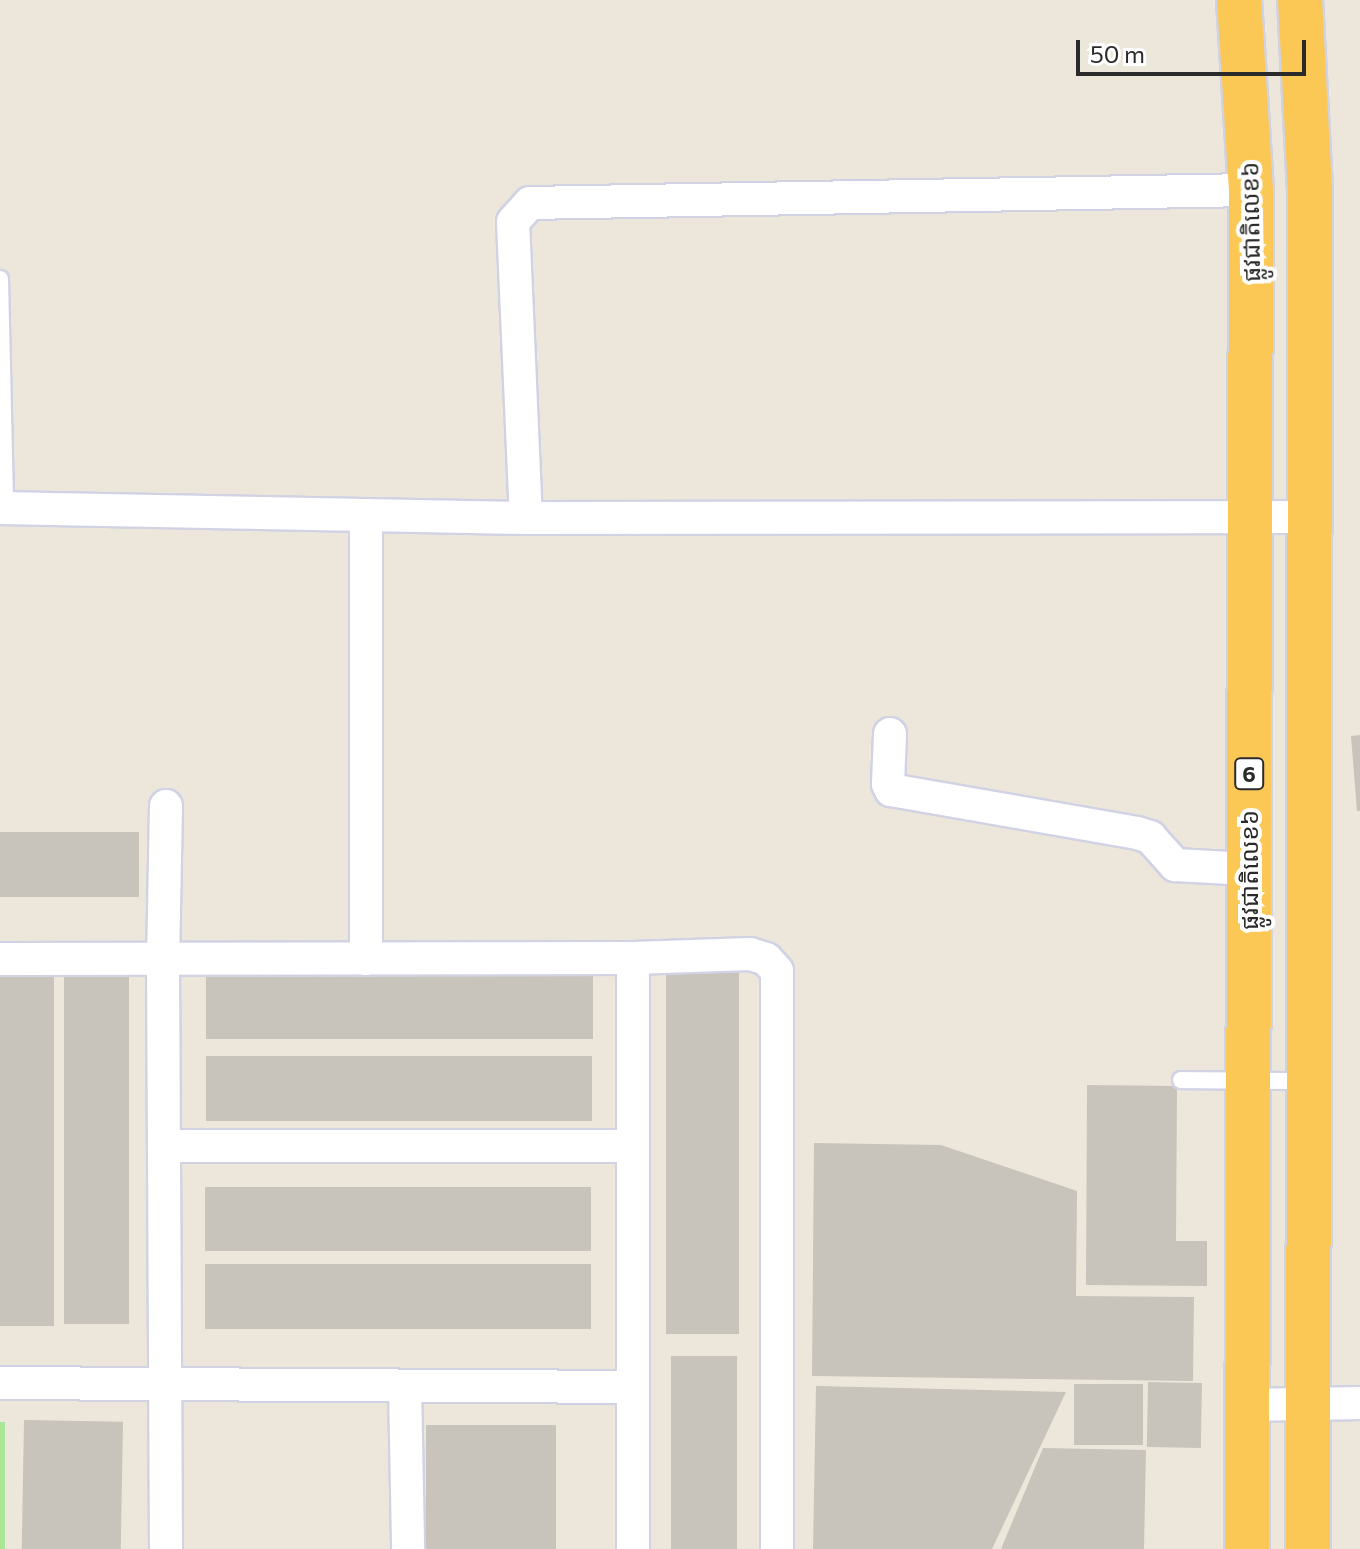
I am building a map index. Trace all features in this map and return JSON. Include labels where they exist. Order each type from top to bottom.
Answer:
[{"type":"highway","name":"ផ្លូវជាតិលេខ៦","points":[[1239,0],[1251,190],[1247,1549]]},
{"type":"highway","points":[[1300,0],[1310,190],[1308,1549]]},
{"type":"street","points":[[526,518],[513,222],[530,203],[1251,190]]},
{"type":"street","points":[[3,508],[526,518],[1309,517]]},
{"type":"street","points":[[366,515],[366,959]]},
{"type":"street","points":[[890,734],[888,784],[891,790],[1137,833],[1150,837],[1175,865],[1249,869]]},
{"type":"street","points":[[166,806],[163,959],[166,1549]]},
{"type":"street","points":[[0,959],[633,958],[750,954],[766,959],[777,971],[777,1549]]},
{"type":"street","points":[[633,958],[633,1549]]},
{"type":"street","points":[[164,1146],[633,1146]]},
{"type":"street","points":[[0,1383],[633,1387]]},
{"type":"street","points":[[405,1386],[408,1549]]},
{"type":"street","points":[[1248,1405],[1360,1403]]},
{"type":"lane","points":[[0,279],[3,508]]},
{"type":"lane","points":[[1181,1080],[1308,1081]]},
{"type":"green space","points":[[0,1422],[5,1422],[5,1549],[0,1549]]},
{"type":"building","points":[[1360,735],[1360,811],[1357,811],[1351,736]]},
{"type":"building","points":[[0,832],[139,832],[139,897],[0,897]]},
{"type":"building","points":[[666,964],[739,964],[739,1334],[666,1334]]},
{"type":"building","points":[[64,965],[129,965],[129,1324],[64,1324]]},
{"type":"building","points":[[0,967],[54,967],[54,1326],[0,1326]]},
{"type":"building","points":[[206,974],[593,974],[593,1039],[206,1039]]},
{"type":"building","points":[[206,1056],[592,1056],[592,1121],[206,1121]]},
{"type":"building","points":[[1087,1085],[1177,1086],[1176,1241],[1207,1241],[1207,1286],[1086,1285]]},
{"type":"building","points":[[814,1143],[941,1145],[1077,1191],[1076,1296],[1194,1297],[1193,1381],[812,1376]]},
{"type":"building","points":[[205,1187],[591,1187],[591,1251],[205,1251]]},
{"type":"building","points":[[205,1264],[591,1264],[591,1329],[205,1329]]},
{"type":"building","points":[[671,1356],[737,1356],[737,1549],[671,1549]]},
{"type":"building","points":[[1148,1382],[1202,1383],[1201,1448],[1147,1447]]},
{"type":"building","points":[[1074,1384],[1143,1384],[1143,1445],[1074,1445]]},
{"type":"building","points":[[816,1386],[1066,1392],[992,1549],[813,1549]]},
{"type":"building","points":[[24,1420],[123,1422],[121,1549],[22,1549]]},
{"type":"building","points":[[426,1425],[556,1425],[556,1549],[426,1549]]},
{"type":"building","points":[[1043,1448],[1146,1450],[1144,1549],[1001,1549]]}]
